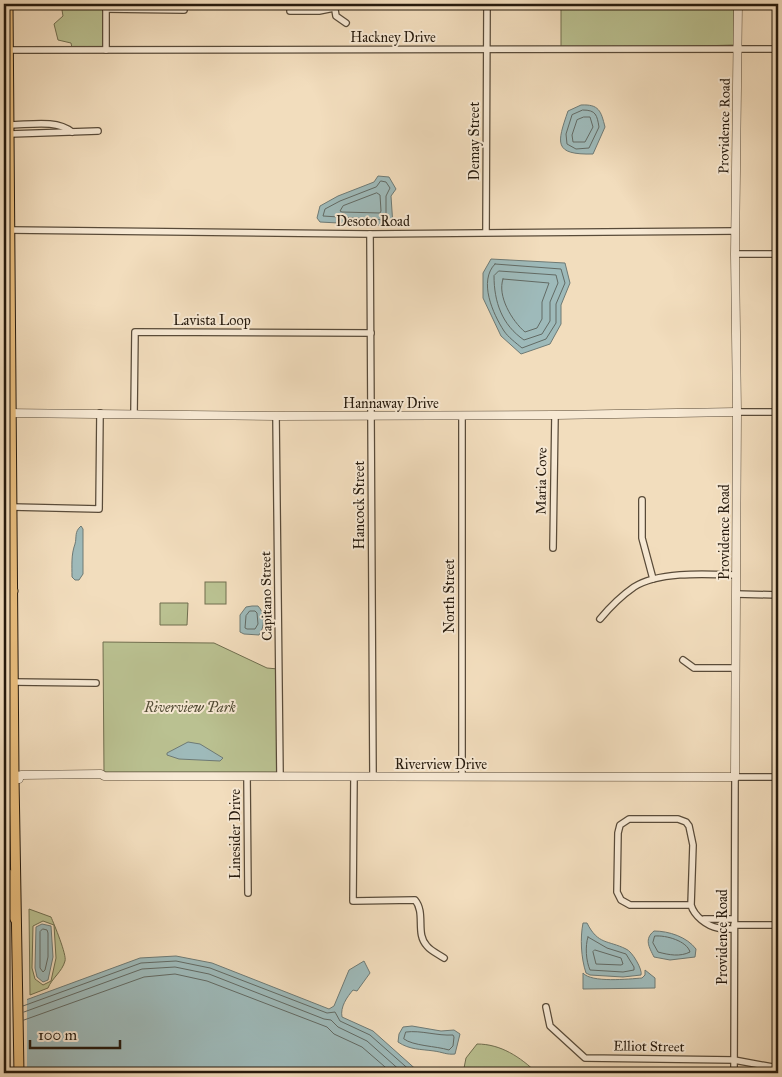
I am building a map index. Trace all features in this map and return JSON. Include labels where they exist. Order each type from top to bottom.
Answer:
[{"type":"main road","points":[[8,4],[11,307],[8,507],[13,591],[19,1073]]},
{"type":"main road","points":[[4,165],[10,184]]},
{"type":"main road","points":[[4,222],[10,230]]},
{"type":"main road","points":[[4,280],[11,307]]},
{"type":"main road","points":[[4,599],[6,606],[8,656],[13,672]]},
{"type":"main road","points":[[4,870],[10,876],[10,910],[17,924]]},
{"type":"main road","points":[[4,928],[5,1073]]},
{"type":"street","name":"Demay Street","points":[[486,232],[487,4]]},
{"type":"street","name":"Providence Road","points":[[734,1073],[737,412],[735,230],[738,4]]},
{"type":"street","points":[[106,50],[106,6],[184,10]]},
{"type":"street","points":[[290,11],[319,11],[334,6],[336,16],[346,23]]},
{"type":"street","name":"Hackney Drive","points":[[8,50],[778,49]]},
{"type":"street","points":[[8,129],[56,124],[64,125],[72,132]]},
{"type":"street","points":[[8,129],[72,132],[98,131]]},
{"type":"street","name":"Desoto Road","points":[[10,230],[370,234],[735,230]]},
{"type":"street","name":"Hancock Street","points":[[370,234],[373,776]]},
{"type":"street","points":[[735,254],[778,254]]},
{"type":"street","name":"Lavista Loop","points":[[134,413],[135,332],[371,333]]},
{"type":"street","name":"Hannaway Drive","points":[[8,413],[276,416],[778,412]]},
{"type":"street","points":[[8,507],[99,509],[100,413]]},
{"type":"street","name":"North Street","points":[[462,415],[462,777]]},
{"type":"street","name":"Maria Cove","points":[[552,548],[554,415]]},
{"type":"street","name":"Capitano Street","points":[[276,416],[280,776]]},
{"type":"street","points":[[642,500],[642,538],[653,579]]},
{"type":"street","points":[[600,619],[611,606],[635,586],[653,579],[678,575],[736,575]]},
{"type":"street","points":[[736,594],[778,596]]},
{"type":"street","points":[[683,660],[694,668],[736,668]]},
{"type":"street","points":[[14,682],[96,683]]},
{"type":"street","name":"Riverview Drive","points":[[4,777],[14,778],[21,774],[101,774],[104,776],[778,777]]},
{"type":"street","name":"Linesider Drive","points":[[247,776],[248,893]]},
{"type":"street","points":[[354,776],[353,901],[415,900],[420,906],[421,936],[426,945],[444,958]]},
{"type":"street","points":[[691,905],[630,905],[621,900],[617,892],[618,833],[620,825],[629,819],[678,819],[686,822],[689,826],[693,845],[691,905],[693,912],[702,919],[734,924],[778,925]]},
{"type":"street","name":"Elliot Street","points":[[546,1007],[550,1026],[585,1058],[734,1060],[778,1068]]},
{"type":"green space","points":[[61,4],[104,4],[105,49],[72,48],[71,43],[58,40],[54,24],[63,16]]},
{"type":"green space","points":[[561,4],[734,4],[734,45],[561,50]]},
{"type":"green space","points":[[205,582],[226,582],[226,604],[205,604]]},
{"type":"green space","points":[[160,603],[188,603],[187,625],[160,625]]},
{"type":"green space","name":"Riverview Park","points":[[103,642],[214,643],[267,668],[278,669],[278,772],[104,772]]},
{"type":"green space","points":[[29,909],[51,917],[60,939],[65,958],[62,968],[48,988],[30,995]],"holes":[[[43,921],[54,925],[56,958],[51,981],[43,985],[35,979],[32,968],[33,926]]]},
{"type":"green space","points":[[477,1044],[494,1046],[510,1052],[537,1073],[463,1073],[466,1058]]},
{"type":"water","points":[[581,105],[595,107],[602,117],[605,127],[593,154],[571,152],[561,145],[562,131],[568,111]]},
{"type":"water","points":[[378,176],[389,177],[396,189],[391,196],[393,226],[320,222],[317,218],[320,206],[338,196],[374,182]]},
{"type":"water","points":[[491,259],[565,263],[570,283],[561,305],[561,324],[550,344],[521,354],[501,336],[483,298],[483,273]]},
{"type":"water","points":[[81,526],[83,529],[83,574],[79,580],[75,580],[72,577],[72,556],[77,532]]},
{"type":"water","points":[[258,606],[263,616],[259,635],[240,632],[240,615],[246,607]]},
{"type":"water","points":[[188,742],[200,744],[223,758],[220,761],[179,759],[167,755],[167,753]]},
{"type":"water","points":[[583,923],[587,923],[599,939],[628,950],[639,965],[641,975],[623,977],[590,975],[586,973],[582,948]]},
{"type":"water","points":[[42,924],[51,926],[53,957],[48,980],[43,982],[37,977],[35,968],[36,927]]},
{"type":"water","points":[[654,931],[666,932],[688,941],[696,949],[695,957],[670,960],[654,957],[648,940]]},
{"type":"water","points":[[176,956],[212,963],[329,1009],[334,1006],[349,970],[364,961],[370,973],[357,991],[353,990],[346,999],[342,1010],[342,1017],[373,1031],[420,1073],[179,1073],[121,1071],[119,1073],[4,1073],[4,1008],[140,958]]},
{"type":"water","points":[[645,970],[655,978],[655,988],[583,989],[583,973],[587,976],[602,979],[642,978],[645,975]]},
{"type":"water","points":[[412,1026],[441,1031],[454,1030],[460,1034],[455,1054],[415,1049],[398,1042],[399,1034],[403,1027]]},
{"type":"pier","points":[[27,997],[27,1073],[4,1073],[4,1005]]}]
